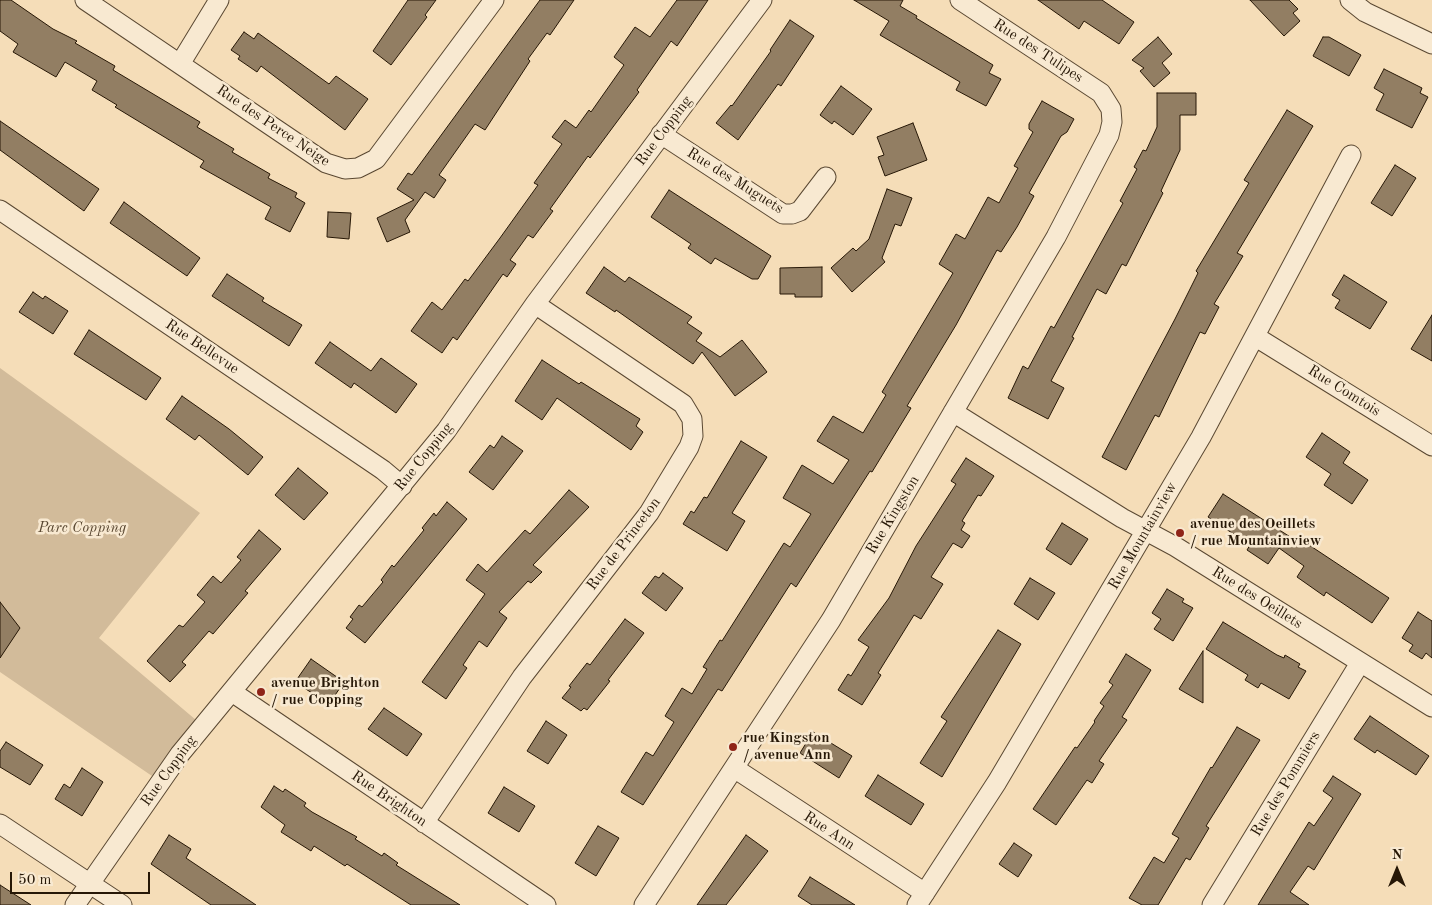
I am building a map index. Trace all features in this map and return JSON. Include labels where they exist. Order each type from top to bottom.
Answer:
[{"type":"street","name":"Rue des Perce Neige","points":[[84,0],[326,163],[345,169],[358,168],[371,163],[380,153],[494,0]]},
{"type":"street","points":[[180,64],[219,0]]},
{"type":"street","name":"Rue Copping","points":[[75,905],[164,774],[446,431],[535,304],[762,0]]},
{"type":"street","name":"Rue des Tulipes","points":[[960,0],[1095,89],[1105,98],[1111,109]]},
{"type":"street","points":[[1350,0],[1365,12],[1432,44]]},
{"type":"street","name":"Rue Kingston","points":[[644,905],[830,620],[954,412],[1075,203],[1109,135],[1112,122],[1111,109]]},
{"type":"street","name":"Rue des Muguets","points":[[661,134],[783,214],[792,214],[800,211],[826,178]]},
{"type":"street","name":"Rue Mountainview","points":[[921,899],[992,790],[1146,531],[1256,336],[1351,155]]},
{"type":"street","name":"Rue Bellevue","points":[[0,210],[383,470],[402,486]]},
{"type":"street","name":"Rue de Princeton","points":[[424,823],[522,677],[649,512],[689,446],[693,436],[692,419],[683,404],[535,304]]},
{"type":"street","name":"Rue Comtois","points":[[1256,336],[1432,446]]},
{"type":"street","name":"Rue des Oeillets","points":[[954,412],[1122,518],[1432,707]]},
{"type":"street","name":"Rue des Pommiers","points":[[1212,905],[1360,662]]},
{"type":"street","name":"Rue Brighton","points":[[232,692],[546,905]]},
{"type":"street","name":"Rue Ann","points":[[734,768],[921,899]]},
{"type":"street","points":[[0,824],[122,905]]},
{"type":"green space","name":"Parc Copping","points":[[0,368],[200,513],[99,638],[196,720],[152,776],[0,672]]},
{"type":"building","points":[[0,0],[11,0],[53,29],[77,41],[75,43],[115,66],[113,70],[200,122],[197,127],[234,149],[232,152],[270,174],[268,178],[297,193],[295,197],[305,203],[290,232],[265,219],[271,207],[200,167],[204,161],[115,107],[117,105],[92,90],[97,81],[65,62],[56,77],[13,52],[18,44],[0,31]]},
{"type":"building","points":[[408,0],[436,0],[425,15],[427,17],[391,65],[373,51]]},
{"type":"building","points":[[540,0],[574,0],[550,35],[547,33],[528,59],[530,61],[485,130],[475,124],[439,175],[446,180],[434,198],[425,192],[405,220],[410,232],[387,242],[377,218],[414,200],[397,189],[408,173],[412,175]]},
{"type":"building","points":[[677,0],[708,0],[677,46],[671,41],[637,90],[639,92],[590,158],[588,156],[550,209],[553,211],[533,238],[528,235],[510,260],[516,264],[507,277],[503,274],[457,340],[453,337],[442,353],[411,331],[432,302],[442,310],[465,279],[468,281],[500,238],[538,185],[534,183],[562,144],[552,137],[565,120],[576,128],[589,110],[591,112],[624,65],[614,57],[635,27],[650,37]]},
{"type":"building","points":[[854,0],[903,0],[900,6],[917,16],[916,18],[993,65],[989,73],[1001,79],[986,106],[956,90],[960,82],[880,35],[889,21]]},
{"type":"building","points":[[1038,0],[1102,0],[1134,22],[1119,44],[1084,21],[1079,29]]},
{"type":"building","points":[[1250,0],[1289,0],[1298,9],[1293,13],[1300,21],[1284,36]]},
{"type":"building","points":[[790,20],[814,36],[781,86],[778,84],[738,140],[716,123],[732,106],[771,51]]},
{"type":"building","points":[[244,32],[254,39],[258,33],[329,84],[336,76],[368,99],[345,130],[261,66],[257,72],[238,59],[240,56],[231,50]]},
{"type":"building","points":[[1158,37],[1172,54],[1162,63],[1170,73],[1154,87],[1140,71],[1144,68],[1132,60]]},
{"type":"building","points":[[1323,37],[1329,37],[1361,55],[1349,76],[1313,56]]},
{"type":"building","points":[[1384,69],[1422,88],[1420,93],[1428,97],[1412,128],[1376,110],[1384,94],[1374,88]]},
{"type":"building","points":[[841,86],[872,109],[853,135],[834,121],[832,124],[820,115]]},
{"type":"building","points":[[1157,93],[1196,93],[1196,115],[1180,115],[1180,150],[1161,191],[1163,193],[1126,266],[1122,264],[1106,294],[1097,289],[1072,337],[1074,338],[1051,381],[1064,388],[1048,419],[1008,398],[1023,366],[1028,369],[1051,326],[1054,328],[1123,203],[1120,201],[1137,169],[1134,167],[1143,150],[1146,151],[1157,127]]},
{"type":"building","points":[[1042,101],[1074,119],[1067,132],[1061,136],[1029,193],[1034,196],[1017,227],[1001,252],[997,250],[956,325],[907,406],[911,408],[872,472],[870,471],[796,587],[791,583],[722,691],[718,689],[643,805],[621,792],[646,752],[653,756],[674,722],[665,716],[682,688],[692,694],[707,669],[703,667],[720,640],[722,641],[784,543],[790,547],[811,514],[783,498],[802,465],[833,484],[849,460],[817,441],[833,416],[863,433],[886,395],[882,392],[953,273],[939,264],[956,234],[965,239],[988,197],[999,203],[1018,168],[1014,166],[1033,132],[1029,129],[1029,124]]},
{"type":"building","points":[[1287,110],[1313,126],[1237,253],[1243,256],[1214,304],[1219,307],[1205,334],[1200,332],[1159,417],[1155,415],[1126,470],[1102,457],[1175,319],[1198,273],[1196,271],[1249,183],[1244,180]]},
{"type":"building","points":[[0,121],[99,189],[84,211],[0,150]]},
{"type":"building","points":[[913,123],[927,160],[885,176],[878,157],[884,155],[877,137]]},
{"type":"building","points":[[1395,165],[1416,178],[1392,216],[1371,203]]},
{"type":"building","points":[[887,189],[912,198],[901,226],[895,224],[882,258],[885,262],[852,292],[831,268],[853,248],[856,251],[869,239]]},
{"type":"building","points":[[669,190],[771,256],[758,279],[752,279],[715,258],[711,264],[688,248],[691,244],[651,217]]},
{"type":"building","points":[[124,202],[200,258],[187,276],[110,223]]},
{"type":"building","points":[[328,212],[351,213],[349,239],[327,237]]},
{"type":"building","points":[[604,267],[625,282],[629,277],[692,317],[687,323],[702,333],[696,341],[720,357],[742,340],[767,372],[735,396],[702,352],[693,364],[616,310],[615,312],[586,293]]},
{"type":"building","points":[[822,267],[822,297],[795,297],[795,294],[780,294],[780,268]]},
{"type":"building","points":[[227,274],[264,298],[262,301],[302,325],[289,346],[212,296]]},
{"type":"building","points":[[1344,275],[1387,302],[1370,329],[1335,308],[1340,300],[1332,295]]},
{"type":"building","points":[[33,292],[43,299],[45,296],[68,311],[53,334],[19,312]]},
{"type":"building","points":[[1432,315],[1432,361],[1411,349]]},
{"type":"building","points":[[89,330],[161,378],[146,400],[74,354]]},
{"type":"building","points":[[330,342],[371,371],[381,358],[417,384],[396,413],[354,383],[351,388],[315,363]]},
{"type":"building","points":[[542,360],[640,419],[636,426],[643,432],[631,450],[557,398],[542,420],[515,401]]},
{"type":"building","points":[[182,396],[229,429],[263,457],[248,475],[199,435],[195,440],[166,419]]},
{"type":"building","points":[[1322,433],[1350,452],[1343,463],[1368,480],[1352,504],[1324,485],[1331,474],[1306,457]]},
{"type":"building","points":[[502,436],[523,451],[493,490],[469,472],[490,445],[494,448]]},
{"type":"building","points":[[741,441],[767,457],[732,513],[745,521],[727,551],[683,524],[691,511],[694,513],[704,497],[707,498]]},
{"type":"building","points":[[966,458],[994,476],[981,496],[978,495],[962,521],[965,523],[961,530],[970,536],[962,548],[953,543],[931,577],[943,584],[921,619],[914,615],[878,673],[881,675],[862,705],[838,690],[848,674],[851,676],[869,647],[858,640],[889,598],[916,546],[956,484],[951,481]]},
{"type":"building","points":[[298,468],[328,493],[304,520],[275,495]]},
{"type":"building","points":[[569,490],[589,507],[533,565],[542,572],[531,583],[528,581],[499,612],[507,618],[487,647],[479,641],[463,665],[467,668],[446,699],[422,682],[485,594],[466,580],[478,564],[487,572],[525,530],[530,534]]},
{"type":"building","points":[[1223,494],[1295,540],[1297,537],[1389,598],[1372,623],[1326,592],[1324,596],[1297,577],[1304,566],[1279,548],[1268,564],[1247,550],[1250,545],[1208,517]]},
{"type":"building","points":[[447,502],[467,519],[365,643],[346,628],[353,619],[350,617],[359,605],[362,607],[383,582],[381,580],[392,565],[394,567],[424,530],[422,528],[434,513],[436,516]]},
{"type":"building","points":[[1062,523],[1088,539],[1071,565],[1046,549]]},
{"type":"building","points":[[259,530],[281,549],[245,591],[248,593],[213,634],[209,631],[182,662],[186,665],[170,682],[147,661],[179,625],[183,627],[205,602],[197,595],[213,576],[221,583],[241,560],[237,557]]},
{"type":"building","points":[[663,573],[683,588],[666,611],[642,593],[655,576],[659,578]]},
{"type":"building","points":[[1030,578],[1055,593],[1038,620],[1014,604]]},
{"type":"building","points":[[1167,589],[1184,599],[1182,602],[1193,608],[1173,641],[1154,629],[1161,619],[1152,613]]},
{"type":"building","points":[[0,602],[20,628],[0,658]]},
{"type":"building","points":[[1418,612],[1432,621],[1432,658],[1426,653],[1422,659],[1409,651],[1413,645],[1402,638]]},
{"type":"building","points":[[625,619],[644,633],[587,710],[584,708],[581,711],[562,698],[587,663],[590,665]]},
{"type":"building","points":[[1223,622],[1277,655],[1284,658],[1285,655],[1300,664],[1298,667],[1306,671],[1289,699],[1261,683],[1258,688],[1245,680],[1248,675],[1206,649]]},
{"type":"building","points":[[998,630],[1021,644],[942,777],[920,763],[947,721],[941,717]]},
{"type":"building","points":[[1203,651],[1203,703],[1179,689]]},
{"type":"building","points":[[1126,654],[1151,670],[1122,717],[1127,720],[1099,761],[1104,764],[1092,783],[1087,780],[1056,825],[1033,809],[1075,747],[1077,748],[1095,722],[1104,706],[1100,703],[1113,685],[1109,682]]},
{"type":"building","points":[[311,659],[344,682],[329,704],[295,682]]},
{"type":"building","points":[[384,708],[422,734],[407,756],[368,729]]},
{"type":"building","points":[[1370,716],[1429,756],[1416,775],[1377,750],[1375,753],[1354,739]]},
{"type":"building","points":[[546,721],[567,735],[548,764],[527,751]]},
{"type":"building","points":[[1237,727],[1260,740],[1206,826],[1209,828],[1190,860],[1186,858],[1158,905],[1142,905],[1129,898],[1154,857],[1164,863],[1179,838],[1172,834]]},
{"type":"building","points":[[813,732],[852,756],[839,778],[800,753]]},
{"type":"building","points":[[6,742],[43,765],[30,785],[0,767],[0,751]]},
{"type":"building","points":[[82,768],[103,782],[82,816],[55,799],[64,784],[70,788]]},
{"type":"building","points":[[878,775],[924,804],[911,825],[865,796]]},
{"type":"building","points":[[1333,776],[1361,794],[1314,870],[1308,866],[1290,892],[1309,905],[1258,905],[1309,822],[1314,826],[1333,798],[1323,791]]},
{"type":"building","points":[[274,786],[283,792],[285,789],[306,803],[304,806],[312,812],[357,837],[355,839],[382,856],[384,853],[398,863],[396,865],[460,905],[411,905],[347,864],[345,866],[314,846],[311,851],[281,832],[285,825],[261,807]]},
{"type":"building","points":[[504,787],[535,806],[519,832],[488,813]]},
{"type":"building","points":[[598,826],[619,838],[596,876],[575,863]]},
{"type":"building","points":[[169,835],[191,849],[186,858],[256,905],[211,905],[151,864]]},
{"type":"building","points":[[746,835],[768,851],[726,905],[697,905]]},
{"type":"building","points":[[1014,843],[1032,855],[1018,877],[999,864]]},
{"type":"building","points":[[810,877],[855,905],[812,905],[798,896]]},
{"type":"building","points":[[0,885],[31,905],[0,905]]},
{"type":"place","name":"avenue des Oeillets / rue Mountainview","points":[[1180,533]]},
{"type":"place","name":"avenue Brighton / rue Copping","points":[[261,692]]},
{"type":"place","name":"rue Kingston / avenue Ann","points":[[733,747]]}]
